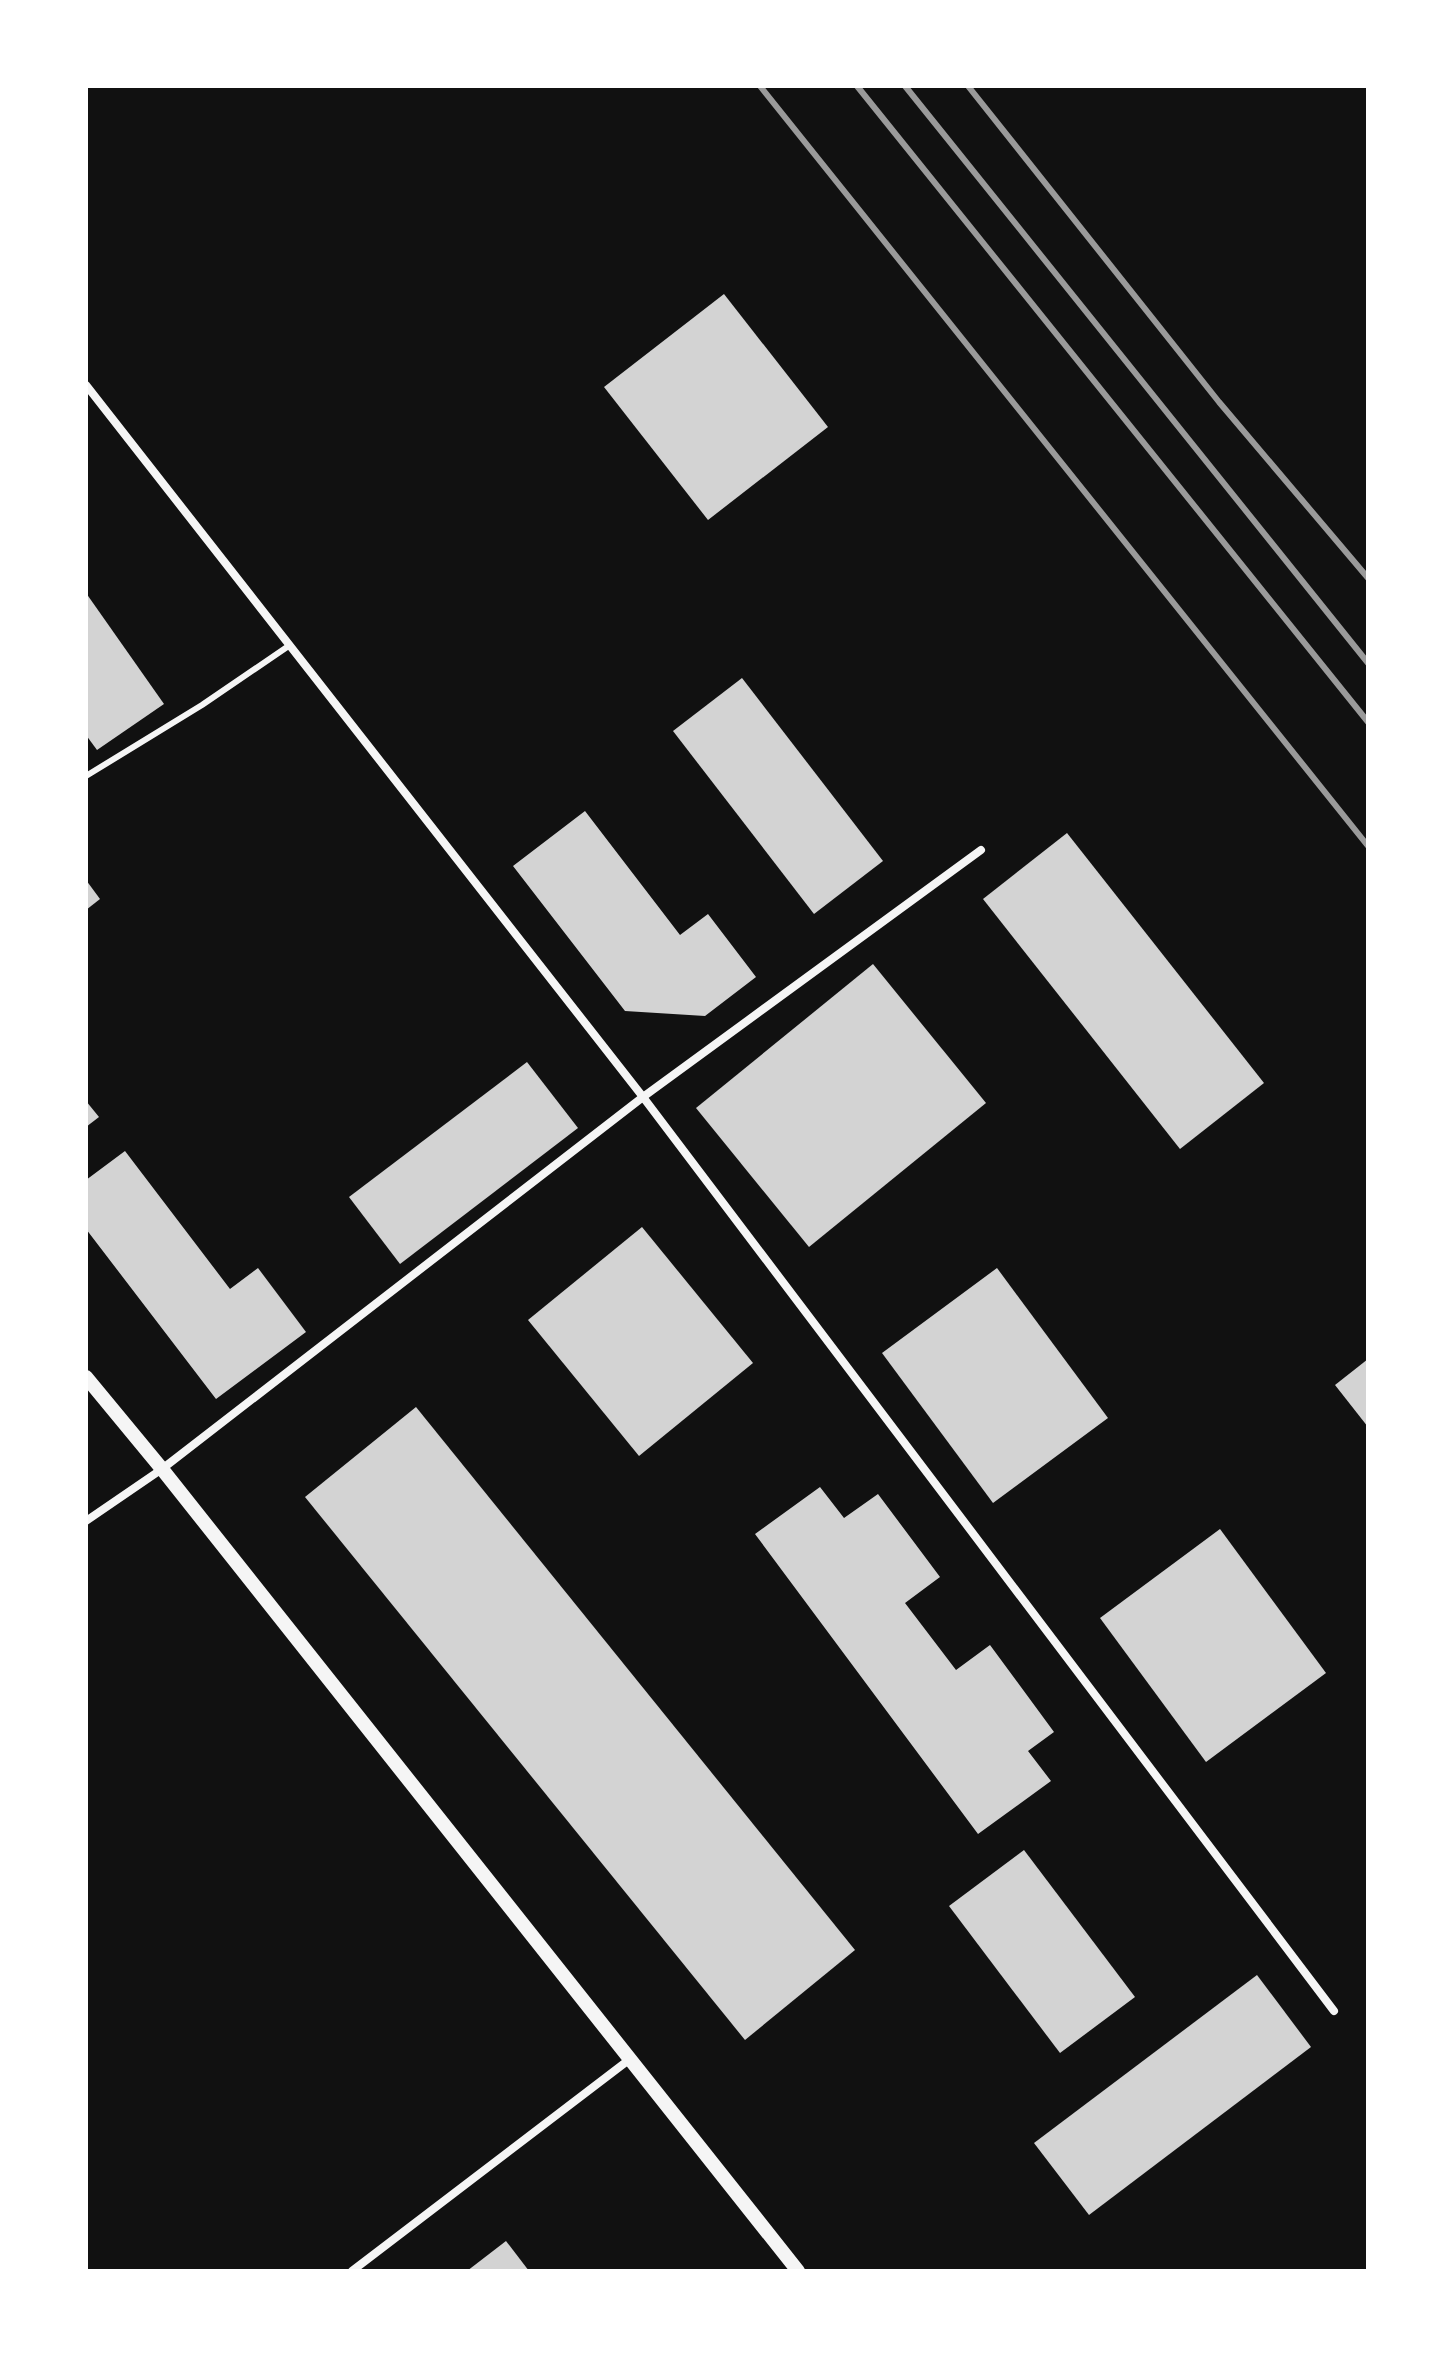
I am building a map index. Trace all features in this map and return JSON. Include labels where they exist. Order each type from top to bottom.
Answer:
[{"type":"street","points":[[86,385],[643,1097],[1334,2011]]},
{"type":"street","points":[[86,1521],[162,1469],[643,1097],[981,850]]},
{"type":"street","points":[[86,1377],[798,2271]]},
{"type":"street","points":[[352,2271],[630,2059]]},
{"type":"lane","points":[[86,776],[202,705],[290,645]]},
{"type":"building","points":[[724,294],[828,427],[708,520],[604,387]]},
{"type":"building","points":[[86,593],[164,704],[97,750],[86,735]]},
{"type":"building","points":[[742,678],[883,861],[814,914],[673,731]]},
{"type":"building","points":[[585,811],[680,935],[708,914],[756,977],[705,1016],[625,1011],[513,866]]},
{"type":"building","points":[[1067,833],[1264,1083],[1180,1149],[983,899]]},
{"type":"building","points":[[86,880],[100,899],[86,910]]},
{"type":"building","points":[[873,964],[986,1103],[809,1247],[696,1108]]},
{"type":"building","points":[[527,1062],[578,1128],[400,1264],[349,1197]]},
{"type":"building","points":[[86,1101],[99,1117],[86,1127]]},
{"type":"building","points":[[125,1151],[230,1289],[258,1268],[306,1332],[216,1399],[86,1229],[86,1180]]},
{"type":"building","points":[[642,1227],[753,1363],[639,1456],[528,1320]]},
{"type":"building","points":[[997,1268],[1108,1418],[993,1503],[882,1353]]},
{"type":"building","points":[[1368,1359],[1368,1427],[1335,1385]]},
{"type":"building","points":[[416,1407],[855,1950],[745,2040],[305,1497]]},
{"type":"building","points":[[820,1487],[844,1518],[878,1494],[940,1577],[905,1603],[956,1670],[990,1645],[1054,1732],[1028,1751],[1051,1781],[978,1834],[755,1534]]},
{"type":"building","points":[[1220,1529],[1326,1673],[1206,1762],[1100,1618]]},
{"type":"building","points":[[1024,1850],[1135,1997],[1060,2053],[949,1906]]},
{"type":"building","points":[[1257,1975],[1311,2047],[1089,2215],[1034,2143]]},
{"type":"building","points":[[506,2241],[529,2271],[467,2271]]},
{"type":"railway","points":[[760,86],[1368,846]]},
{"type":"railway","points":[[857,86],[1368,722]]},
{"type":"railway","points":[[905,86],[1368,663]]},
{"type":"railway","points":[[968,86],[1219,402],[1368,578]]}]
